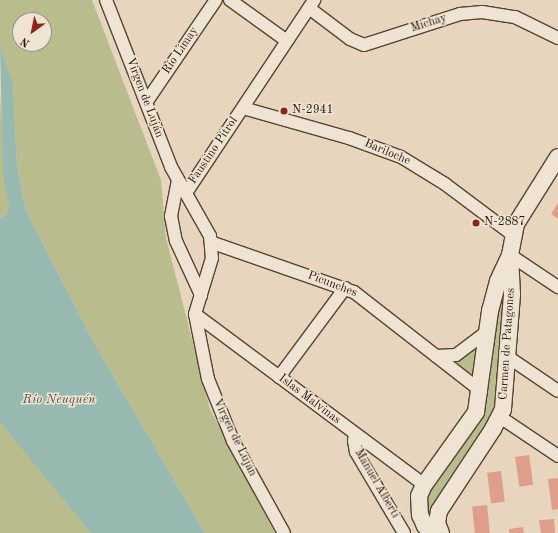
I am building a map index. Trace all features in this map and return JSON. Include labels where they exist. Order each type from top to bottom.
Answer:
[{"type":"main road","name":"Carmen de Patagones","points":[[441,533],[437,523],[439,511],[500,417],[505,401],[512,282],[510,255],[513,235],[518,219],[558,157]]},
{"type":"main road","name":"Carmen de Patagones","points":[[433,533],[425,526],[420,515],[419,496],[424,485],[472,420],[481,391],[488,331],[498,281],[510,255]]},
{"type":"street","name":"Virgen de Luján","points":[[106,0],[178,180],[186,193]]},
{"type":"street","name":"Río Limay","points":[[147,102],[216,0]]},
{"type":"street","points":[[230,0],[287,41]]},
{"type":"street","name":"Faustino Pitrol","points":[[213,243],[186,193],[312,4]]},
{"type":"street","name":"Michay","points":[[312,4],[350,40],[364,45],[450,17],[476,12],[493,12],[516,18],[558,38]]},
{"type":"street","name":"Bariloche","points":[[243,108],[349,138],[401,157],[445,184],[513,235]]},
{"type":"street","points":[[178,180],[172,202],[176,241],[201,295]]},
{"type":"street","points":[[195,314],[212,258],[213,243]]},
{"type":"street","name":"Picunches","points":[[213,243],[345,288],[368,301],[481,391]]},
{"type":"street","points":[[510,255],[558,287]]},
{"type":"street","points":[[279,377],[345,288]]},
{"type":"street","name":"Virgen de Luján","points":[[195,314],[217,404],[235,446],[284,533]]},
{"type":"street","name":"Islas Malvinas","points":[[195,314],[424,485]]},
{"type":"street","points":[[436,356],[456,355],[488,331]]},
{"type":"street","points":[[508,357],[558,391]]},
{"type":"street","points":[[500,417],[558,456]]},
{"type":"street","name":"Manuel Alberti","points":[[355,434],[354,441],[356,452],[404,533]]},
{"type":"green space","points":[[0,0],[92,0],[161,180],[166,238],[210,409],[275,533],[205,533],[94,343],[26,211],[17,166],[13,85],[0,45]]},
{"type":"green space","points":[[0,97],[9,208],[6,215],[0,218]]},
{"type":"green space","points":[[506,269],[500,405],[433,517],[427,518],[424,500],[484,407],[494,322]]},
{"type":"green space","points":[[473,349],[477,350],[474,376],[455,364]]},
{"type":"green space","points":[[0,422],[44,472],[91,533],[0,533]]},
{"type":"water","name":"Río Neuquén","points":[[0,45],[13,84],[17,166],[26,211],[94,343],[205,533],[91,533],[0,422],[0,218],[6,215],[9,208],[3,172]]},
{"type":"building","points":[[558,203],[558,219],[551,214]]},
{"type":"building","points":[[529,455],[533,485],[519,487],[515,457]]},
{"type":"building","points":[[501,471],[505,502],[491,503],[487,473]]},
{"type":"building","points":[[558,478],[558,509],[552,510],[548,479]]},
{"type":"building","points":[[487,505],[490,533],[475,533],[472,507]]},
{"type":"building","points":[[554,519],[555,533],[541,533],[539,520]]},
{"type":"building","points":[[523,527],[524,533],[509,533],[509,529]]},
{"type":"place","name":"N-2941","points":[[284,111]]},
{"type":"place","name":"N-2887","points":[[476,223]]}]
